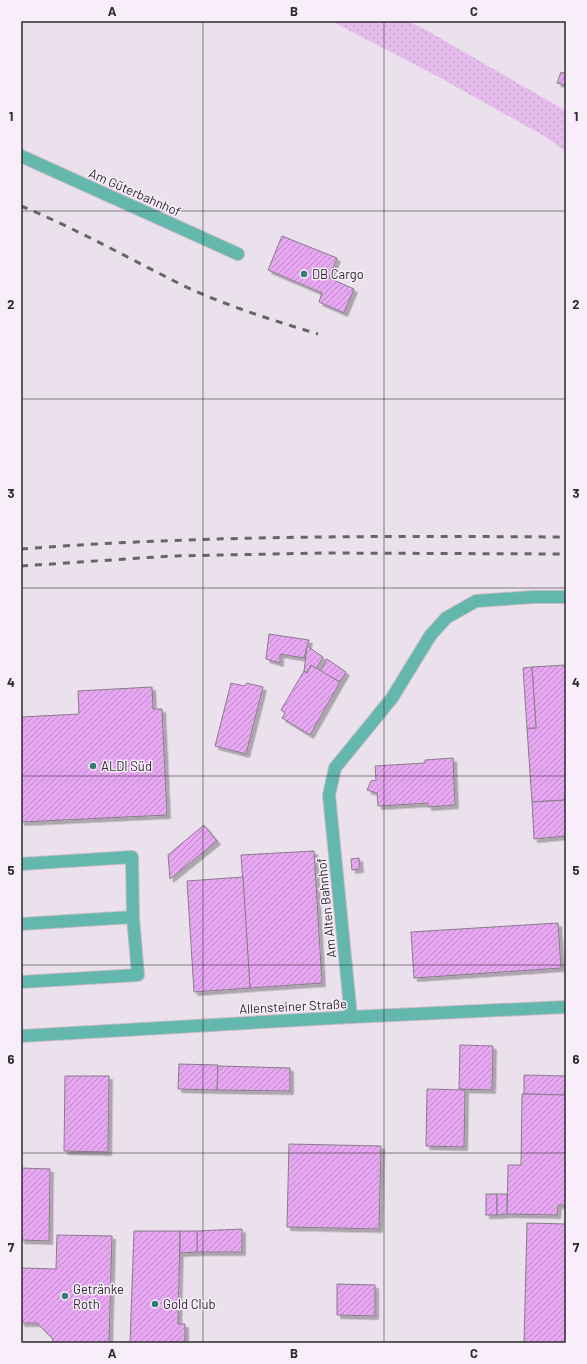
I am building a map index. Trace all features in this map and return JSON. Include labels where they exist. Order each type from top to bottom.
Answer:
[{"type":"street","name":"Am Güterbahnhof","points":[[21,156],[238,254]]},
{"type":"street","name":"Am Alten Bahnhof","points":[[351,1017],[329,796],[335,768],[392,698],[430,636],[446,618],[476,601],[533,597],[566,597]]},
{"type":"street","points":[[21,864],[132,857],[138,975],[21,982]]},
{"type":"street","points":[[21,924],[134,917]]},
{"type":"street","name":"Allensteiner Straße","points":[[21,1036],[351,1017],[566,1007]]},
{"type":"shaded area","points":[[331,21],[407,21],[426,30],[566,111],[566,152],[546,137],[435,75]]},
{"type":"building","points":[[561,72],[566,74],[566,85],[557,83]]},
{"type":"building","name":"DB Cargo","points":[[282,236],[337,258],[329,278],[354,289],[344,313],[319,302],[322,293],[268,270]]},
{"type":"building","points":[[269,634],[309,640],[304,658],[280,654],[280,663],[266,659]]},
{"type":"building","points":[[307,646],[323,657],[316,669],[311,665],[307,673],[304,671]]},
{"type":"building","points":[[327,659],[346,672],[340,682],[320,672]]},
{"type":"building","points":[[311,665],[340,682],[310,735],[282,718],[285,713],[281,710],[304,671],[307,673]]},
{"type":"building","points":[[566,665],[566,800],[532,802],[527,728],[536,728],[532,667]]},
{"type":"building","points":[[532,667],[536,728],[527,728],[523,668]]},
{"type":"building","points":[[231,683],[244,686],[247,683],[263,687],[246,754],[215,746]]},
{"type":"building","name":"ALDI Süd","points":[[152,687],[153,709],[162,709],[167,815],[21,822],[21,717],[79,714],[78,691]]},
{"type":"building","points":[[453,758],[455,805],[428,807],[428,803],[378,806],[377,793],[367,790],[371,781],[376,780],[375,766],[425,763],[425,760]]},
{"type":"building","points":[[566,800],[566,836],[534,839],[532,802]]},
{"type":"building","points":[[204,825],[217,841],[170,879],[168,855]]},
{"type":"building","points":[[314,851],[322,983],[250,988],[241,855]]},
{"type":"building","points":[[359,858],[360,869],[352,870],[351,859]]},
{"type":"building","points":[[243,877],[250,988],[194,992],[187,881]]},
{"type":"building","points":[[558,923],[561,968],[414,978],[411,932]]},
{"type":"building","points":[[460,1045],[493,1046],[492,1090],[459,1089]]},
{"type":"building","points":[[179,1064],[218,1065],[217,1090],[178,1089]]},
{"type":"building","points":[[218,1066],[290,1068],[290,1091],[217,1090]]},
{"type":"building","points":[[524,1075],[566,1076],[566,1095],[524,1094]]},
{"type":"building","points":[[65,1076],[109,1076],[108,1152],[64,1151]]},
{"type":"building","points":[[427,1089],[465,1090],[464,1147],[426,1146]]},
{"type":"building","points":[[522,1094],[566,1095],[566,1205],[558,1205],[557,1215],[507,1214],[508,1165],[521,1165]]},
{"type":"building","points":[[289,1144],[381,1146],[379,1229],[287,1227]]},
{"type":"building","points":[[21,1168],[50,1169],[49,1241],[21,1240]]},
{"type":"building","points":[[486,1194],[497,1194],[497,1215],[486,1215]]},
{"type":"building","points":[[497,1194],[507,1194],[507,1214],[497,1215]]},
{"type":"building","points":[[527,1223],[566,1224],[566,1343],[524,1343]]},
{"type":"building","points":[[242,1229],[242,1252],[197,1252],[197,1231]]},
{"type":"building","points":[[134,1231],[180,1231],[178,1324],[185,1324],[185,1342],[130,1343]]},
{"type":"building","points":[[180,1231],[197,1231],[197,1252],[180,1253]]},
{"type":"building","name":"Getränke Roth","points":[[57,1235],[112,1236],[109,1343],[52,1343],[53,1339],[37,1323],[21,1323],[21,1268],[56,1269]]},
{"type":"building","points":[[337,1284],[375,1285],[375,1316],[337,1315]]},
{"type":"railway","points":[[21,206],[83,234],[200,293],[250,312],[318,334]]},
{"type":"railway","points":[[21,549],[157,541],[294,537],[566,537]]},
{"type":"railway","points":[[21,566],[171,556],[324,553],[566,554]]},
{"type":"place","name":"DB Cargo","points":[[304,274]]},
{"type":"place","name":"ALDI Süd","points":[[93,766]]},
{"type":"place","name":"Getränke Roth","points":[[65,1296]]},
{"type":"place","name":"Gold Club","points":[[155,1304]]}]
